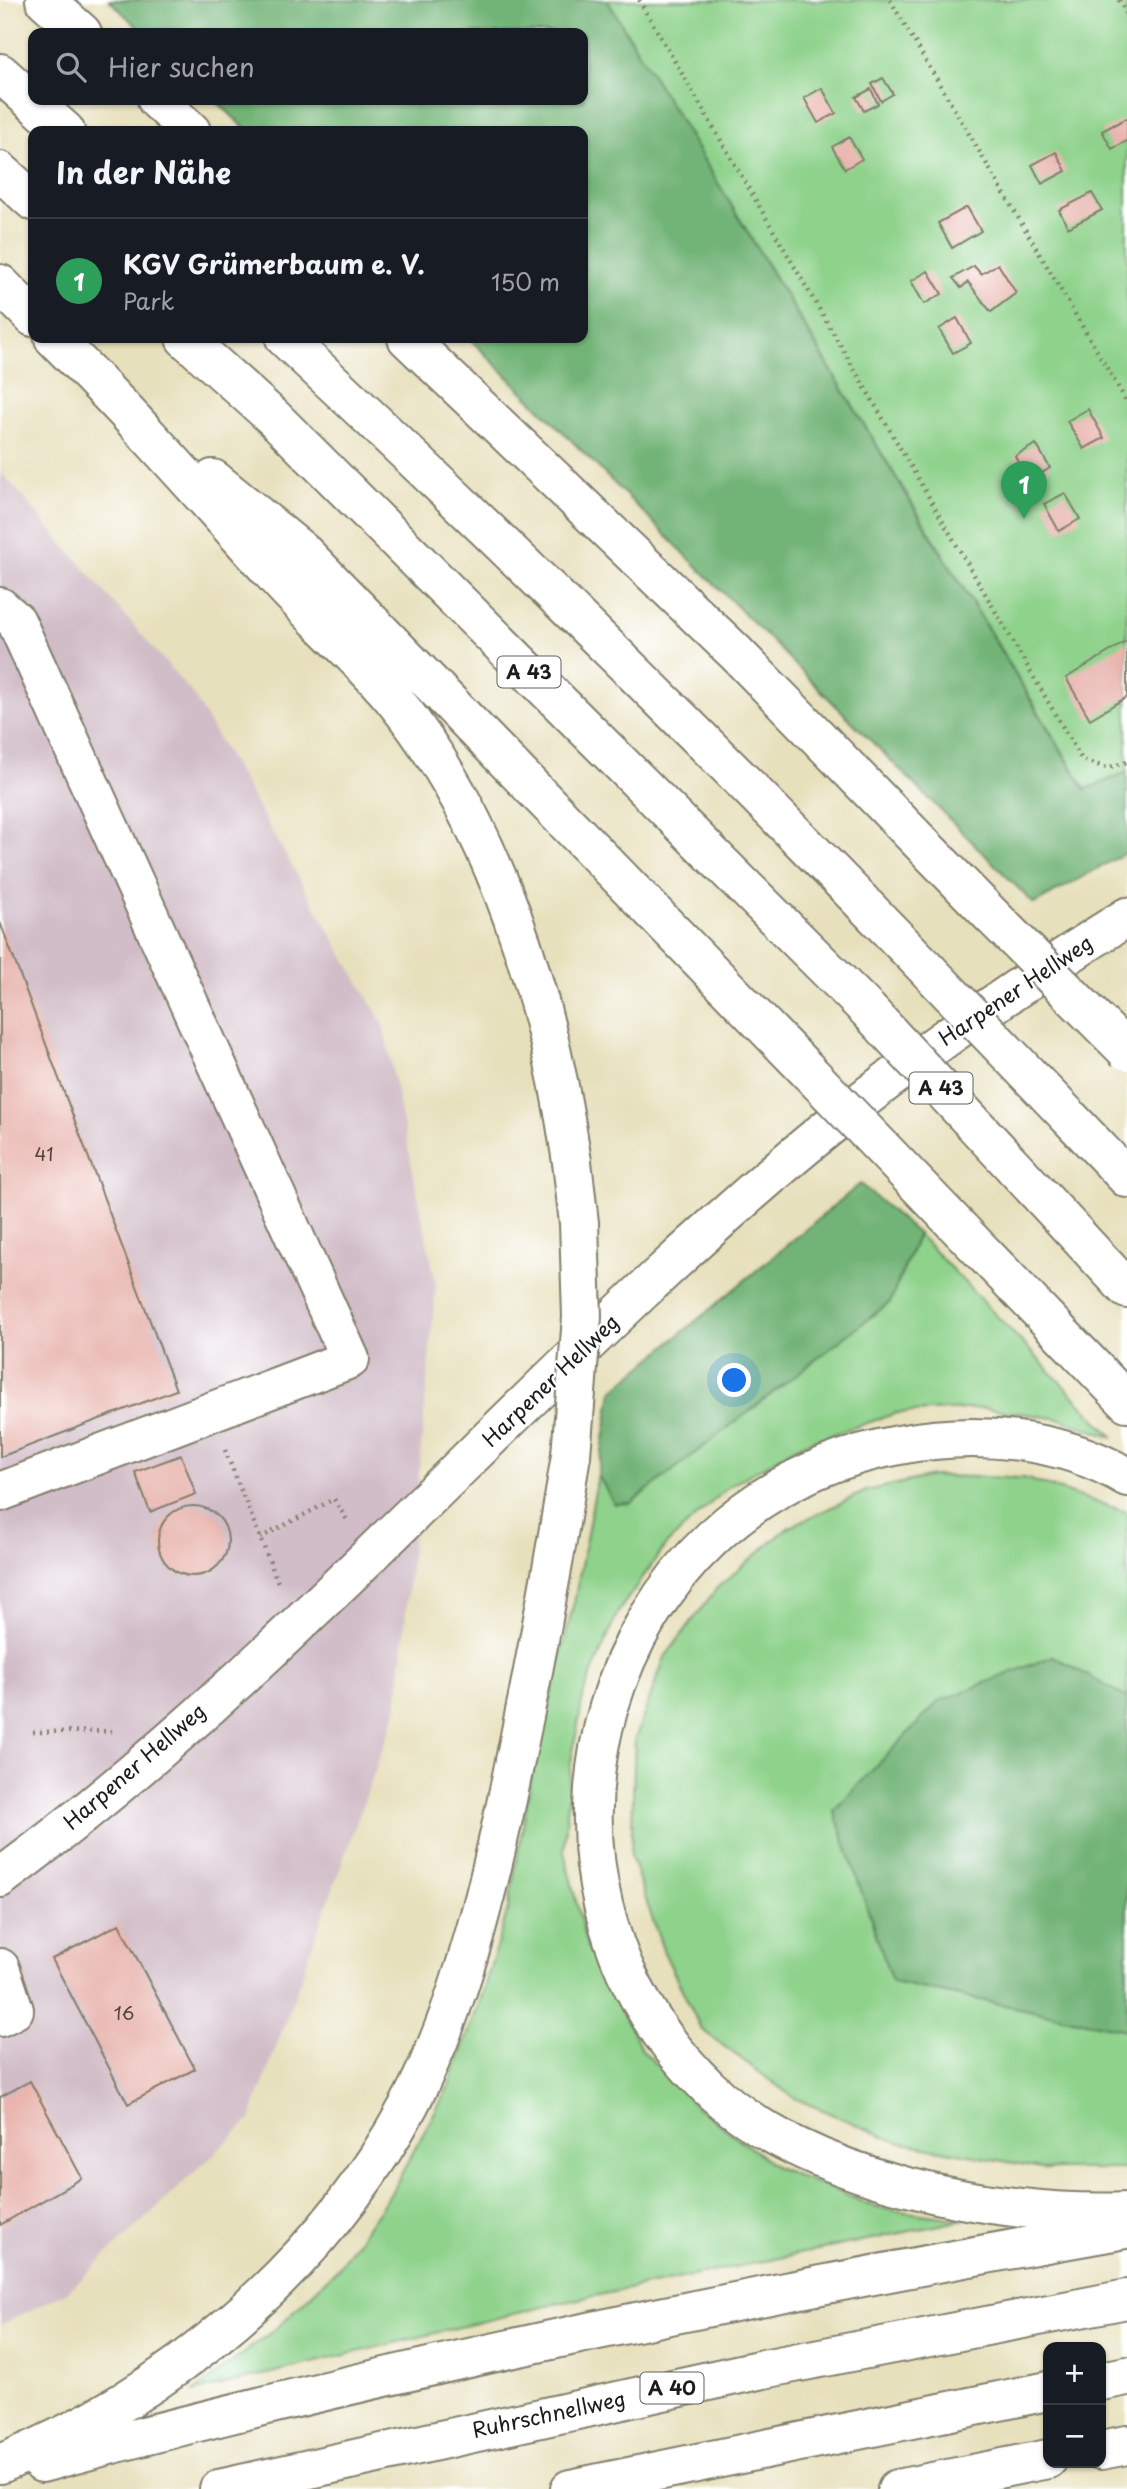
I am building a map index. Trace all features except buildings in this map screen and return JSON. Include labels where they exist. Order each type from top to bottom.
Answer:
[{"type":"main road","points":[[45,0],[76,28]]},
{"type":"main road","points":[[0,73],[28,98]]},
{"type":"main road","points":[[36,105],[59,126]]},
{"type":"main road","points":[[162,105],[186,126]]},
{"type":"main road","points":[[0,171],[28,196]]},
{"type":"main road","points":[[0,284],[28,312]]},
{"type":"main road","points":[[0,2464],[30,2452],[118,2405],[235,2319],[271,2288],[334,2218],[392,2137],[411,2101],[432,2052],[484,1900],[538,1650],[571,1455],[582,1317],[579,1223],[555,1057],[529,971],[489,865],[453,788],[391,697],[278,580],[119,403],[59,343]]},
{"type":"main road","name":"A 43","points":[[191,343],[274,418],[868,1010],[1127,1289]]},
{"type":"main road","points":[[290,343],[534,573],[740,776],[1127,1178]]},
{"type":"main road","points":[[412,343],[736,653],[1127,1051]]},
{"type":"main road","points":[[119,403],[304,553],[1127,1402]]},
{"type":"main road","points":[[0,607],[16,621],[351,1359],[0,1492]]},
{"type":"main road","name":"Harpener Hellweg","points":[[0,1878],[53,1839],[180,1731],[370,1555],[646,1291],[844,1115],[945,1037],[1045,968],[1127,917]]},
{"type":"main road","points":[[1127,1477],[1055,1447],[965,1437],[924,1440],[874,1449],[829,1465],[780,1488],[740,1515],[708,1542],[679,1575],[643,1626],[617,1675],[603,1725],[594,1790],[593,1856],[602,1908],[617,1955],[636,1993],[683,2061],[711,2090],[748,2119],[834,2165],[884,2180],[960,2197],[1030,2208],[1127,2213]]},
{"type":"main road","points":[[0,1968],[14,2010],[0,2017]]},
{"type":"main road","points":[[0,2475],[190,2424],[454,2362],[959,2259],[1127,2228]]},
{"type":"main road","name":"Ruhrschnellweg","points":[[219,2489],[763,2369],[1127,2299]]},
{"type":"main road","points":[[1106,2380],[1127,2376]]},
{"type":"main road","points":[[570,2489],[1043,2392]]},
{"type":"main road","points":[[1106,2449],[1127,2445]]},
{"type":"main road","points":[[897,2489],[1043,2460]]},
{"type":"path","points":[[639,0],[1083,760],[1107,768],[1127,762]]},
{"type":"path","points":[[890,0],[1127,402]]},
{"type":"path","points":[[1119,0],[1127,15]]},
{"type":"path","points":[[210,1412],[295,1625]]},
{"type":"path","points":[[260,1538],[334,1499],[370,1555]]},
{"type":"path","points":[[33,1732],[180,1731]]},
{"type":"shaded area","points":[[0,471],[192,693],[383,1024],[436,1285],[397,1709],[250,2120],[67,2292],[0,2325]]},
{"type":"green space","points":[[109,0],[607,0],[1085,790],[1127,772],[1127,852],[1034,904],[474,343],[588,343],[588,126],[243,126],[220,105],[588,105],[588,28],[139,28]]},
{"type":"green space","points":[[607,0],[1127,0],[1127,772],[1086,790]]},
{"type":"green space","points":[[860,1184],[918,1234],[890,1302],[631,1503],[614,1504],[598,1475],[612,1391]]},
{"type":"green space","points":[[918,1234],[1114,1438],[1060,1419],[984,1408],[897,1413],[801,1445],[728,1487],[666,1545],[618,1612],[584,1692],[571,1762],[564,1851],[587,1947],[643,2051],[698,2108],[776,2167],[878,2208],[964,2220],[555,2304],[193,2392],[279,2326],[338,2268],[391,2193],[448,2088],[481,1998],[508,1909],[533,1768],[575,1598],[598,1475],[614,1504],[890,1302]]},
{"type":"green space","points":[[932,1476],[1024,1478],[1127,1512],[1127,1698],[1053,1656],[892,1982],[1127,2030],[1127,2169],[1047,2169],[897,2142],[794,2098],[701,2029],[663,1950],[631,1856],[635,1739],[665,1657],[717,1588],[789,1527],[866,1491]]},
{"type":"green space","points":[[1053,1656],[1127,1698],[1127,2030],[892,1982],[834,1810],[939,1701]]},
{"type":"place","name":"KGV Grümerbaum e. V.","points":[[1024,519]]}]
